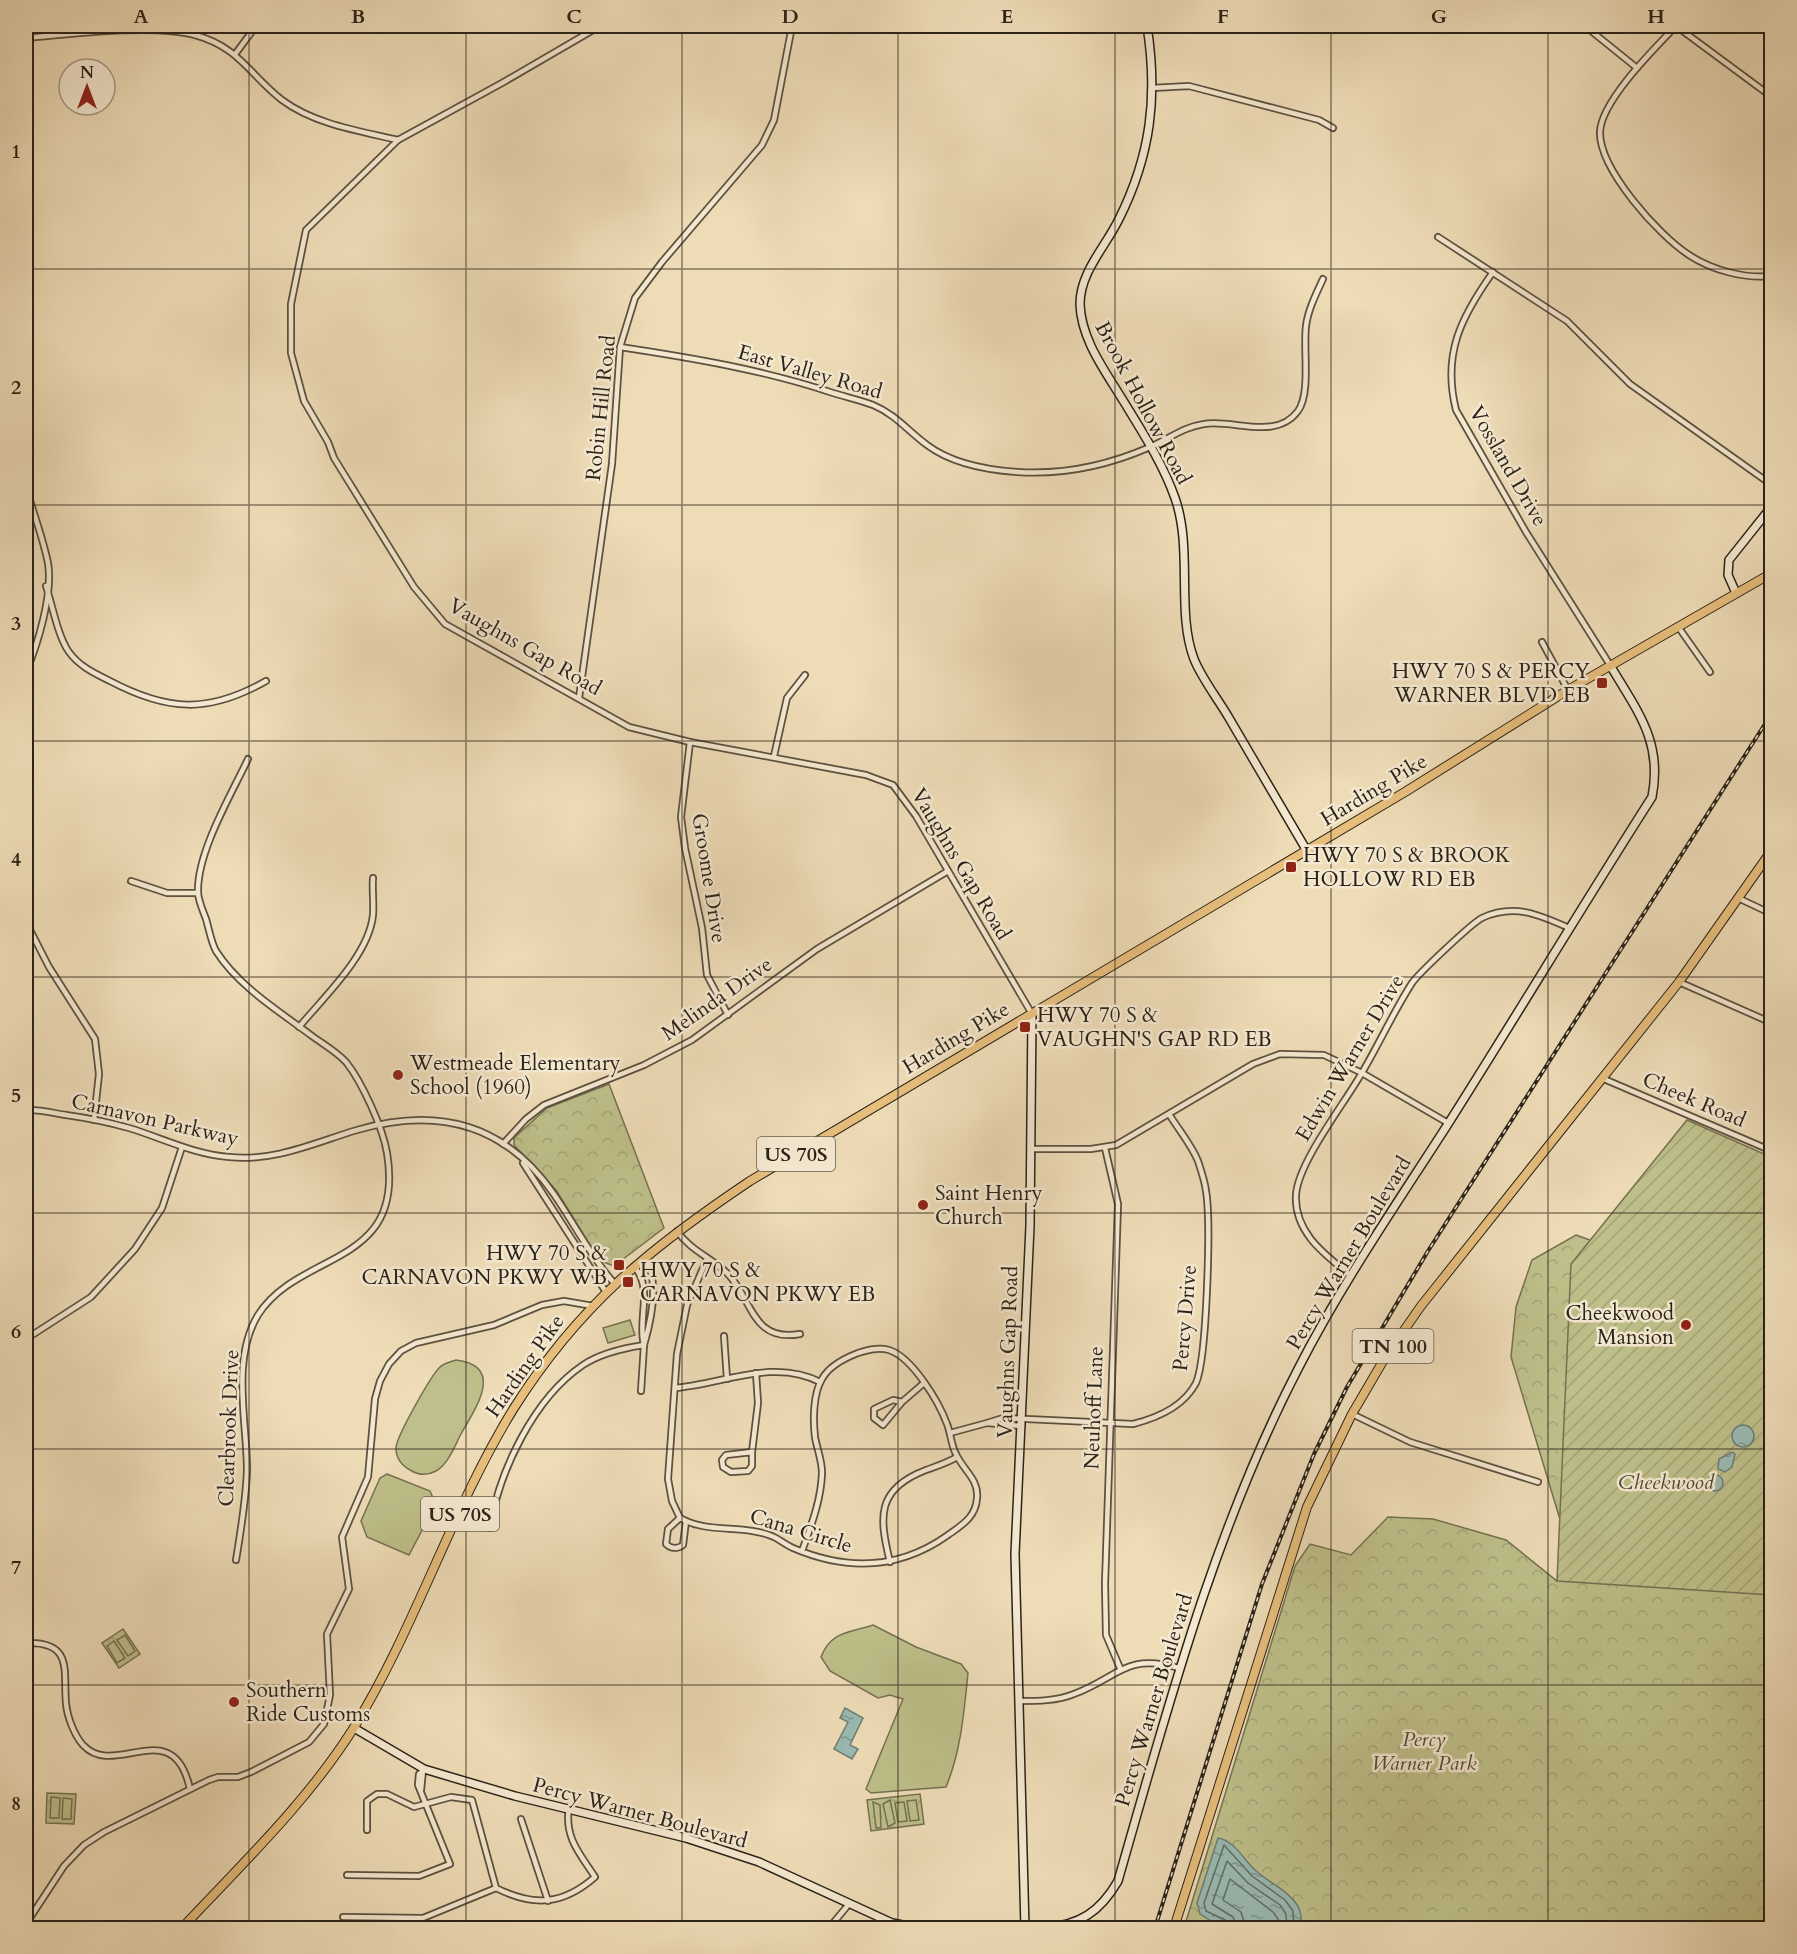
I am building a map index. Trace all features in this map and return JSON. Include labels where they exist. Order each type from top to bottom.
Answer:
[{"type":"main road","name":"Harding Pike","points":[[354,1728],[504,1426],[543,1366],[593,1306],[615,1283],[677,1230],[750,1181],[1464,757],[1568,690],[1772,573]]},
{"type":"main road","name":"TN 100","points":[[1174,1929],[1298,1532],[1352,1414],[1386,1356],[1421,1306],[1679,982],[1772,850]]},
{"type":"main road","name":"US 70S","points":[[182,1929],[305,1793],[354,1728]]},
{"type":"street","points":[[92,26],[92,33]]},
{"type":"street","points":[[236,53],[256,26]]},
{"type":"street","name":"Vaughns Gap Road","points":[[600,26],[502,84],[398,140],[306,230],[291,304],[291,353],[304,401],[328,442],[334,458],[427,606],[445,624],[629,727],[690,742],[866,775],[893,785],[916,816],[1032,1014],[1032,1149],[1015,1554],[1025,1929]]},
{"type":"street","name":"Robin Hill Road","points":[[579,698],[611,474],[621,347],[636,298],[662,262],[762,145],[774,120],[792,26]]},
{"type":"street","points":[[835,26],[856,28],[872,26]]},
{"type":"street","name":"Brook Hollow Road","points":[[1147,26],[1152,88],[1149,137],[1136,182],[1119,220],[1085,279],[1080,303],[1083,327],[1151,446],[1175,498],[1183,529],[1186,610],[1194,659],[1307,850]]},
{"type":"street","points":[[1585,26],[1637,68]]},
{"type":"street","points":[[1772,97],[1676,26],[1637,68],[1605,112],[1600,131],[1603,149],[1610,165],[1641,209],[1689,255],[1735,274],[1772,276]]},
{"type":"street","points":[[26,38],[151,31],[195,35],[236,53],[283,100],[326,122],[398,140]]},
{"type":"street","points":[[1152,88],[1189,86],[1319,120],[1332,128]]},
{"type":"street","points":[[1438,237],[1567,321],[1630,384],[1772,484]]},
{"type":"street","name":"Vossland Drive","points":[[1492,272],[1455,338],[1450,370],[1451,392],[1456,410],[1526,532],[1610,665]]},
{"type":"street","name":"East Valley Road","points":[[621,347],[707,360],[789,378],[871,404],[888,412],[940,453],[992,468],[1017,472],[1056,472],[1113,461],[1151,446],[1187,427],[1225,423],[1269,428],[1285,423],[1298,411],[1304,398],[1306,326],[1323,279]]},
{"type":"street","points":[[26,488],[48,565],[35,650],[26,672]]},
{"type":"street","points":[[1736,593],[1728,575],[1729,560],[1772,506]]},
{"type":"street","points":[[46,586],[67,649],[76,661],[141,696],[167,705],[191,707],[241,694],[266,681]]},
{"type":"street","points":[[1679,628],[1710,672]]},
{"type":"street","points":[[1542,642],[1568,690]]},
{"type":"street","name":"Percy Warner Boulevard","points":[[1044,1929],[1084,1917],[1104,1904],[1118,1881],[1179,1668],[1212,1566],[1252,1467],[1297,1369],[1350,1275],[1652,797],[1656,773],[1648,734],[1610,665]]},
{"type":"street","points":[[774,756],[787,698],[805,675]]},
{"type":"street","name":"Groome Drive","points":[[690,742],[681,817],[685,848],[702,928],[707,975],[728,1015]]},
{"type":"street","name":"Clearbrook Drive","points":[[236,1560],[247,1473],[243,1389],[246,1347],[257,1317],[289,1285],[345,1255],[360,1243],[377,1221],[387,1202],[388,1180],[387,1153],[377,1124],[359,1084],[344,1060],[250,989],[216,950],[198,892],[207,846],[248,759]]},
{"type":"street","name":"Melinda Drive","points":[[503,1144],[526,1119],[543,1105],[659,1058],[692,1040],[833,939],[948,871]]},
{"type":"street","points":[[299,1027],[349,967],[368,932],[373,916],[373,878]]},
{"type":"street","points":[[131,881],[167,893],[198,892]]},
{"type":"street","points":[[1738,898],[1772,914]]},
{"type":"street","name":"Edwin Warner Drive","points":[[1350,1275],[1314,1245],[1299,1219],[1296,1196],[1300,1176],[1362,1073],[1413,981],[1481,919],[1515,911],[1534,912],[1569,928]]},
{"type":"street","points":[[26,922],[54,975],[95,1039],[99,1074],[94,1120]]},
{"type":"street","points":[[1679,982],[1772,1023]]},
{"type":"street","points":[[1032,1149],[1106,1148],[1132,1137],[1253,1064],[1280,1054],[1324,1055],[1362,1073],[1448,1123]]},
{"type":"street","name":"Cheek Road","points":[[1604,1079],[1772,1151]]},
{"type":"street","name":"Carnavon Parkway","points":[[26,1110],[94,1120],[129,1128],[182,1148],[229,1157],[272,1158],[377,1124],[412,1119],[448,1121],[475,1128],[503,1144],[533,1169],[553,1193],[599,1265],[615,1283]]},
{"type":"street","name":"Percy Drive","points":[[950,1433],[987,1423],[1133,1424],[1153,1419],[1177,1405],[1196,1383],[1202,1359],[1208,1241],[1206,1192],[1197,1159],[1169,1114]]},
{"type":"street","points":[[26,1339],[91,1297],[135,1249],[162,1208],[182,1148]]},
{"type":"street","name":"Neuhoff Lane","points":[[1106,1148],[1118,1204],[1105,1534],[1106,1635],[1120,1668]]},
{"type":"street","name":"Carnavon Parkway","points":[[516,1154],[534,1176],[606,1292]]},
{"type":"street","points":[[677,1230],[689,1246],[734,1281],[758,1323],[775,1332],[800,1334]]},
{"type":"street","points":[[641,1391],[644,1345],[652,1286],[650,1269],[644,1257]]},
{"type":"street","points":[[683,1520],[667,1532],[666,1542],[670,1547],[679,1548],[683,1545],[683,1520],[672,1501],[668,1479],[681,1326],[690,1297],[707,1259]]},
{"type":"street","points":[[634,1266],[642,1276],[644,1286],[641,1334],[644,1345]]},
{"type":"street","points":[[26,1924],[64,1866],[84,1845],[104,1832],[216,1777],[236,1777],[251,1772],[306,1743],[324,1724],[330,1695],[327,1634],[349,1589],[342,1537],[368,1477],[376,1394],[382,1377],[393,1359],[416,1343],[494,1325],[547,1303],[564,1301],[593,1306]]},
{"type":"street","points":[[724,1336],[727,1379]]},
{"type":"street","points":[[490,1528],[496,1496],[506,1470],[528,1428],[556,1391],[587,1362],[620,1350],[644,1345]]},
{"type":"street","name":"Cana Circle","points":[[683,1520],[759,1532],[802,1551],[846,1564],[867,1565],[909,1557],[932,1546],[964,1524],[973,1514],[977,1489],[972,1477],[957,1457],[945,1419],[924,1383],[899,1355],[879,1348],[844,1360],[831,1368],[820,1382]]},
{"type":"street","points":[[675,1388],[704,1385],[756,1373],[788,1372],[808,1376],[820,1382],[814,1428],[822,1464],[821,1487],[814,1519],[802,1551]]},
{"type":"street","points":[[752,1452],[726,1455],[722,1460],[723,1467],[729,1472],[748,1471],[752,1466],[758,1403],[756,1373]]},
{"type":"street","points":[[902,1402],[895,1399],[876,1407],[872,1412],[874,1419],[883,1425],[902,1402],[924,1383]]},
{"type":"street","points":[[1352,1414],[1410,1442],[1538,1482]]},
{"type":"street","points":[[890,1562],[882,1526],[886,1501],[897,1488],[913,1477],[957,1457]]},
{"type":"street","points":[[26,1643],[50,1647],[62,1659],[66,1670],[67,1710],[76,1734],[85,1747],[106,1755],[139,1750],[173,1755],[183,1764],[190,1789]]},
{"type":"street","points":[[1019,1701],[1047,1701],[1073,1695],[1120,1668],[1138,1663],[1158,1663],[1179,1668]]},
{"type":"street","name":"Percy Warner Boulevard","points":[[354,1728],[424,1770],[515,1796],[686,1838],[759,1863],[892,1923],[919,1929]]},
{"type":"street","points":[[347,1875],[419,1876],[450,1864],[418,1785],[419,1774],[424,1770]]},
{"type":"street","points":[[367,1830],[367,1801],[372,1796],[387,1794],[414,1807],[451,1797],[472,1800],[496,1888]]},
{"type":"street","points":[[343,1917],[423,1918],[496,1888],[519,1898],[548,1900],[570,1896],[596,1877],[570,1840],[567,1822],[569,1808]]},
{"type":"street","points":[[521,1819],[548,1900]]},
{"type":"street","points":[[829,1929],[849,1904]]},
{"type":"green space","points":[[609,1084],[664,1228],[614,1266],[600,1261],[556,1190],[514,1145],[514,1138],[547,1108]]},
{"type":"green space","name":"Cheekwood","points":[[1687,1120],[1771,1157],[1771,1177],[1766,1190],[1772,1193],[1771,1595],[1557,1581],[1571,1264]]},
{"type":"green space","name":"Percy Warner Park","points":[[1576,1235],[1637,1257],[1771,1589],[1771,1928],[1184,1928],[1295,1566],[1310,1544],[1351,1555],[1388,1517],[1433,1519],[1506,1540],[1557,1581],[1565,1536],[1511,1357],[1516,1307],[1532,1260]]},
{"type":"green space","points":[[630,1320],[635,1335],[608,1343],[603,1328]]},
{"type":"green space","points":[[456,1360],[471,1364],[480,1371],[483,1379],[479,1401],[444,1464],[429,1474],[416,1473],[400,1461],[396,1452],[398,1442],[414,1407],[435,1373],[442,1365]]},
{"type":"green space","points":[[387,1474],[430,1491],[433,1498],[426,1516],[429,1517],[409,1555],[367,1537],[361,1521],[380,1478]]},
{"type":"green space","points":[[873,1625],[916,1647],[961,1664],[968,1673],[958,1745],[946,1787],[871,1793],[866,1789],[903,1699],[890,1695],[878,1698],[830,1671],[821,1657],[830,1642],[842,1634]]},
{"type":"green space","points":[[123,1629],[140,1654],[119,1668],[102,1643]]},
{"type":"green space","points":[[125,1635],[135,1651],[128,1656],[117,1640]]},
{"type":"green space","points":[[114,1641],[125,1658],[117,1663],[107,1646]]},
{"type":"green space","points":[[47,1793],[76,1794],[74,1824],[46,1823]]},
{"type":"green space","points":[[920,1794],[924,1824],[871,1831],[867,1800]]},
{"type":"green space","points":[[51,1797],[60,1798],[59,1818],[50,1818]]},
{"type":"green space","points":[[63,1798],[72,1799],[71,1819],[62,1819]]},
{"type":"green space","points":[[890,1800],[895,1823],[888,1827],[883,1804]]},
{"type":"green space","points":[[916,1800],[919,1820],[910,1821],[907,1801]]},
{"type":"green space","points":[[873,1802],[880,1805],[881,1828],[876,1828]]},
{"type":"green space","points":[[904,1802],[907,1821],[898,1822],[895,1803]]},
{"type":"water","points":[[1743,1425],[1751,1428],[1754,1436],[1751,1444],[1743,1447],[1735,1444],[1732,1436],[1735,1428]]},
{"type":"water","points":[[1732,1452],[1735,1454],[1732,1467],[1725,1472],[1718,1469],[1719,1459]]},
{"type":"water","points":[[1712,1475],[1718,1475],[1723,1483],[1721,1489],[1712,1491],[1707,1486],[1707,1480]]},
{"type":"water","points":[[845,1708],[863,1718],[850,1745],[858,1749],[852,1759],[834,1749],[848,1722],[840,1718]]},
{"type":"water","points":[[1218,1838],[1234,1847],[1255,1870],[1294,1900],[1301,1914],[1300,1928],[1261,1930],[1235,1928],[1211,1921],[1200,1914],[1197,1903]]},
{"type":"railway","points":[[1155,1928],[1262,1584],[1314,1454],[1347,1387],[1428,1251],[1772,713]]},
{"type":"place","name":"HWY 70 S & PERCY WARNER BLVD EB","points":[[1602,683]]},
{"type":"place","name":"HWY 70 S & BROOK HOLLOW RD EB","points":[[1291,867]]},
{"type":"place","name":"HWY 70 S & VAUGHN'S GAP RD EB","points":[[1025,1027]]},
{"type":"place","name":"Westmeade Elementary School (1960)","points":[[398,1075]]},
{"type":"place","name":"Saint Henry Church","points":[[923,1205]]},
{"type":"place","name":"HWY 70 S & CARNAVON PKWY WB","points":[[619,1265]]},
{"type":"place","name":"HWY 70 S & CARNAVON PKWY EB","points":[[628,1282]]},
{"type":"place","name":"Cheekwood Mansion","points":[[1686,1325]]},
{"type":"place","name":"Southern Ride Customs","points":[[234,1702]]}]
